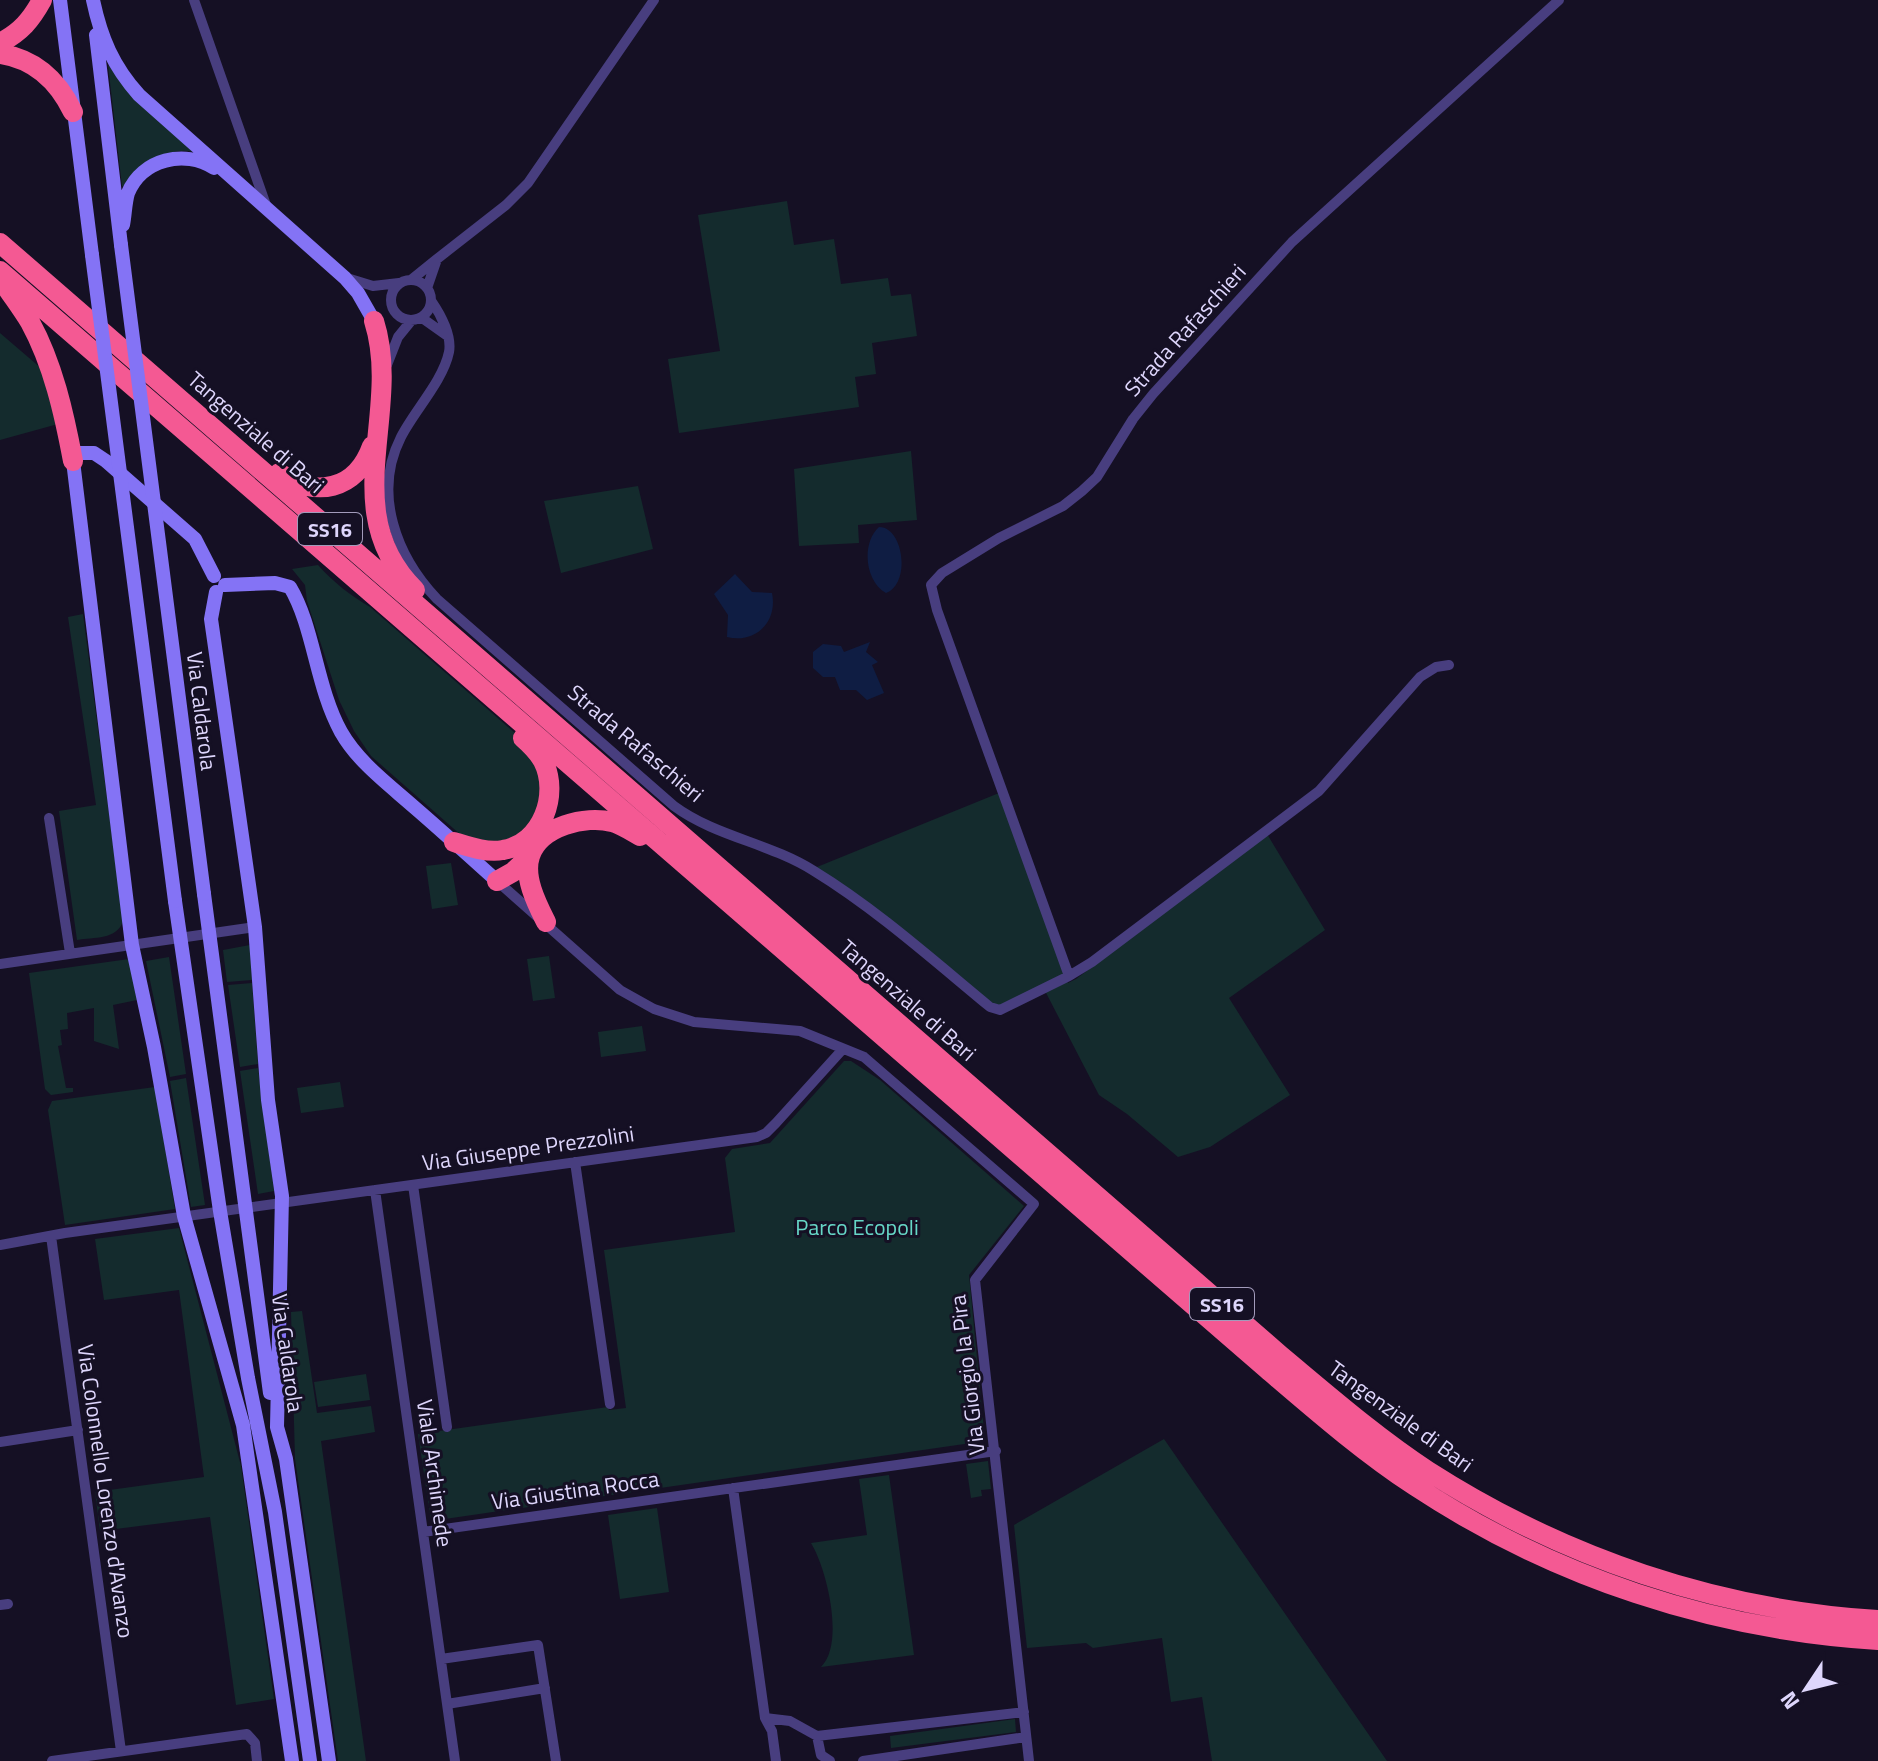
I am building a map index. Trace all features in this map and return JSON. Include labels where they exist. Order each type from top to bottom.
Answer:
[{"type":"highway","points":[[0,43],[29,23],[42,0]]},
{"type":"highway","points":[[0,54],[16,56],[36,66],[55,82],[73,112]]},
{"type":"highway","name":"Tangenziale di Bari","points":[[0,243],[221,433],[668,849],[1267,1369],[1331,1423],[1414,1485],[1502,1537],[1595,1579],[1644,1596],[1759,1627],[1878,1640]]},
{"type":"highway","name":"Tangenziale di Bari","points":[[0,271],[461,658],[1280,1355],[1353,1416],[1426,1469],[1546,1537],[1648,1576],[1763,1606],[1878,1620]]},
{"type":"highway","points":[[0,278],[30,322],[50,370],[63,411],[74,471]]},
{"type":"highway","points":[[374,321],[381,349],[382,382],[373,470],[375,510],[386,546],[399,573],[434,608],[493,710],[535,749],[544,762],[550,792],[546,811],[522,852],[532,890],[546,922]]},
{"type":"highway","points":[[221,433],[238,437],[295,484],[313,488],[341,483],[351,477],[370,453],[377,435]]},
{"type":"highway","points":[[497,881],[501,863],[538,843],[551,832],[592,819],[613,822],[668,849]]},
{"type":"highway","points":[[454,842],[481,850],[522,852]]},
{"type":"street","name":"Via Caldarola","points":[[60,0],[179,937],[220,1211],[248,1378],[275,1512],[310,1761]]},
{"type":"street","name":"Via Caldarola","points":[[93,0],[121,245],[246,1208],[329,1761]]},
{"type":"street","points":[[93,0],[105,44],[125,79],[345,278],[374,321]]},
{"type":"street","points":[[194,0],[268,210]]},
{"type":"street","points":[[345,278],[373,286],[411,280],[506,205],[528,183],[654,0]]},
{"type":"street","name":"Strada Rafaschieri","points":[[1069,976],[937,610],[931,585],[942,573],[999,538],[1063,506],[1082,491],[1097,477],[1133,419],[1153,394],[1292,242],[1559,0]]},
{"type":"street","points":[[121,245],[128,194],[151,166],[168,159],[185,157],[203,160],[240,186]]},
{"type":"street","points":[[437,259],[427,288],[448,337]]},
{"type":"street","points":[[411,280],[427,288]]},
{"type":"street","points":[[399,283],[392,292],[392,308],[411,319],[436,325],[448,337]]},
{"type":"street","points":[[374,321],[391,302]]},
{"type":"street","points":[[382,382],[398,337],[411,319],[430,308],[432,302]]},
{"type":"street","points":[[374,321],[411,319]]},
{"type":"street","name":"Strada Rafaschieri","points":[[448,337],[448,355],[400,439],[388,485],[394,527],[404,557],[416,576],[437,599],[687,816],[812,869],[873,913],[990,1007],[1000,1010],[1092,962],[1311,798],[1337,773],[1420,677],[1436,667],[1449,665]]},
{"type":"street","points":[[74,471],[80,453],[94,453],[106,461],[195,539],[218,584],[275,583],[290,587],[298,600],[320,681],[340,730],[352,749],[373,772],[620,990],[654,1009],[694,1022],[800,1031],[842,1050]]},
{"type":"street","name":"Via Caldarola","points":[[74,471],[132,945],[184,1216],[243,1425],[292,1761]]},
{"type":"street","name":"Via Caldarola","points":[[218,584],[211,619],[255,927],[268,1100],[282,1204],[275,1512]]},
{"type":"street","points":[[49,818],[70,953]]},
{"type":"street","points":[[0,964],[255,927]]},
{"type":"street","name":"Via Giuseppe Prezzolini","points":[[0,1245],[184,1216],[762,1135],[842,1050]]},
{"type":"street","name":"Via Giorgio la Pira","points":[[842,1050],[864,1057],[1034,1204],[975,1280],[1029,1761]]},
{"type":"street","points":[[575,1162],[610,1404]]},
{"type":"street","points":[[413,1185],[447,1427]]},
{"type":"street","name":"Viale Archimede","points":[[375,1190],[455,1761]]},
{"type":"street","name":"Via Colonnello Lorenzo d'Avanzo","points":[[51,1236],[121,1751]]},
{"type":"street","name":"Via Caldarola","points":[[243,1425],[248,1378]]},
{"type":"street","points":[[0,1442],[78,1430]]},
{"type":"street","name":"Via Giustina Rocca","points":[[423,1532],[996,1451]]},
{"type":"street","points":[[733,1488],[765,1718],[772,1731],[776,1761]]},
{"type":"street","points":[[441,1659],[538,1645],[556,1761]]},
{"type":"street","points":[[447,1704],[545,1688]]},
{"type":"street","points":[[765,1718],[790,1721],[817,1736],[1024,1712]]},
{"type":"street","points":[[52,1761],[247,1734],[255,1743],[257,1761]]},
{"type":"street","points":[[817,1736],[821,1755],[830,1761]]},
{"type":"street","points":[[863,1761],[1026,1737]]},
{"type":"green space","points":[[108,65],[194,152],[165,155],[125,187],[122,186]]},
{"type":"green space","points":[[787,201],[794,245],[834,239],[841,284],[888,278],[891,296],[911,294],[917,336],[872,343],[876,374],[855,377],[859,407],[679,433],[668,359],[720,351],[698,215]]},
{"type":"green space","points":[[0,333],[42,369],[58,424],[0,440]]},
{"type":"green space","points":[[911,451],[917,520],[858,525],[859,543],[799,546],[794,469]]},
{"type":"green space","points":[[638,486],[653,549],[561,573],[544,501]]},
{"type":"green space","points":[[318,565],[524,741],[545,781],[533,824],[499,847],[462,836],[371,756],[339,700],[307,601],[305,585],[292,569]]},
{"type":"green space","points":[[83,614],[123,921],[110,935],[77,940],[59,811],[96,805],[68,617]]},
{"type":"green space","points":[[999,793],[1068,983],[1267,834],[1325,930],[1229,998],[1290,1095],[1210,1147],[1178,1157],[1099,1095],[1043,987],[1000,1010],[883,921],[787,857],[817,867]]},
{"type":"green space","points":[[451,863],[458,905],[432,909],[426,866]]},
{"type":"green space","points":[[250,945],[252,980],[227,982],[223,950]]},
{"type":"green space","points":[[549,956],[555,998],[533,1001],[527,959]]},
{"type":"green space","points":[[169,957],[186,1074],[170,1077],[146,961]]},
{"type":"green space","points":[[129,959],[137,1000],[113,1005],[119,1049],[94,1041],[94,1008],[67,1013],[68,1029],[60,1030],[62,1045],[58,1046],[66,1088],[73,1088],[73,1092],[51,1095],[45,1089],[29,973]]},
{"type":"green space","points":[[252,983],[258,1064],[240,1067],[228,985]]},
{"type":"green space","points":[[642,1026],[646,1051],[601,1057],[598,1032]]},
{"type":"green space","name":"Parco Ecopoli","points":[[844,1061],[851,1061],[880,1080],[1024,1206],[969,1275],[985,1441],[431,1521],[418,1434],[608,1407],[609,1410],[626,1408],[604,1250],[735,1232],[725,1158],[732,1149],[770,1143]]},
{"type":"green space","points":[[258,1068],[274,1191],[258,1194],[240,1071]]},
{"type":"green space","points":[[186,1078],[205,1205],[191,1207],[170,1081]]},
{"type":"green space","points":[[340,1082],[344,1107],[301,1113],[297,1088]]},
{"type":"green space","points":[[155,1087],[175,1209],[65,1225],[48,1110],[52,1101]]},
{"type":"green space","points":[[179,1228],[241,1466],[274,1699],[236,1705],[210,1517],[100,1531],[95,1492],[204,1477],[179,1290],[104,1300],[95,1239]]},
{"type":"green space","points":[[302,1311],[317,1413],[371,1406],[375,1432],[321,1441],[366,1761],[338,1761],[295,1459],[291,1312]]},
{"type":"green space","points":[[366,1374],[370,1400],[318,1407],[314,1382]]},
{"type":"green space","points":[[1164,1439],[1387,1761],[1212,1761],[1202,1697],[1171,1702],[1162,1638],[1093,1648],[1086,1643],[1027,1648],[1014,1525]]},
{"type":"green space","points":[[988,1461],[991,1489],[981,1490],[982,1496],[971,1498],[966,1464]]},
{"type":"green space","points":[[889,1475],[914,1655],[821,1667],[832,1642],[833,1625],[828,1588],[811,1543],[867,1535],[859,1479]]},
{"type":"green space","points":[[657,1508],[669,1592],[620,1599],[608,1515]]},
{"type":"green space","points":[[1015,1719],[1016,1732],[891,1748],[890,1736]]},
{"type":"water","points":[[879,527],[888,529],[894,536],[901,557],[899,579],[894,588],[886,593],[874,580],[868,562],[870,543]]},
{"type":"water","points":[[735,574],[752,592],[772,593],[773,604],[768,622],[747,637],[727,637],[728,615],[714,594]]},
{"type":"water","points":[[870,642],[866,652],[878,662],[872,665],[884,693],[867,700],[856,690],[840,690],[835,677],[823,677],[813,668],[813,652],[823,644],[841,646],[844,652]]}]
